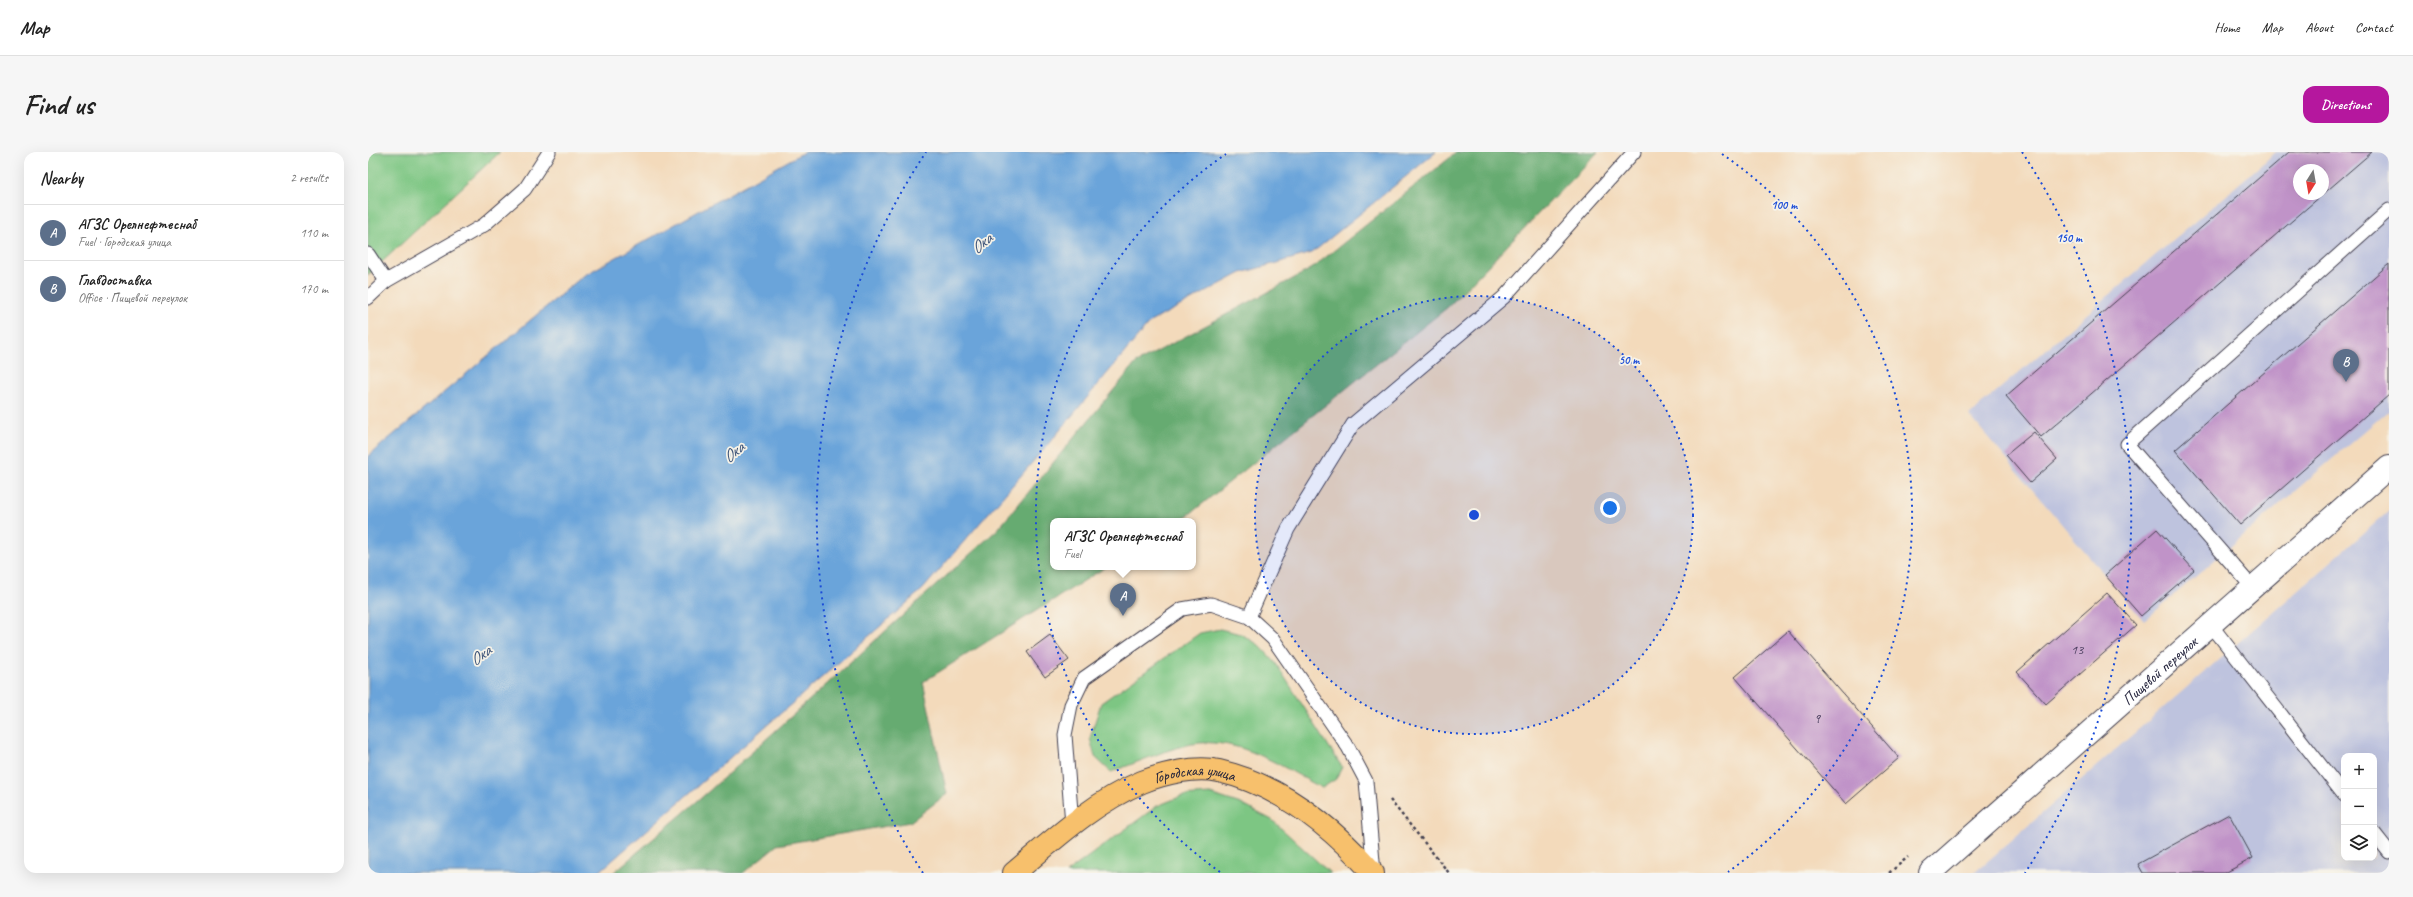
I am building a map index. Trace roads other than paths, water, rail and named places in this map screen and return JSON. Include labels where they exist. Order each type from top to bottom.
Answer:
[{"type":"highway","name":"Городская улица","points":[[1014,873],[1072,824],[1142,782],[1179,771],[1218,771],[1266,786],[1318,820],[1352,850],[1373,873]]},
{"type":"street","name":"Пищевой переулок","points":[[1930,873],[2389,467]]},
{"type":"lane","points":[[368,298],[386,281],[484,224],[525,189],[549,152]]},
{"type":"lane","points":[[1250,617],[1288,529],[1353,424],[1504,297],[1634,152]]},
{"type":"lane","points":[[2253,588],[2127,444],[2389,210]]},
{"type":"lane","points":[[368,254],[386,281]]},
{"type":"lane","points":[[1072,824],[1065,735],[1071,704],[1084,678],[1182,608],[1211,604],[1250,617],[1273,639],[1348,748],[1366,781],[1373,873]]},
{"type":"lane","points":[[2211,625],[2341,791]]},
{"type":"lane","points":[[2377,837],[2389,852]]},
{"type":"water","name":"Ока","points":[[804,152],[1436,152],[1312,253],[1241,273],[1150,322],[1056,435],[923,589],[598,873],[368,873],[368,456],[583,276]]},
{"type":"place","name":"Главдоставка","points":[[2346,382]]},
{"type":"place","name":"АГЗС Орелнефтеснаб","points":[[1123,616]]}]
